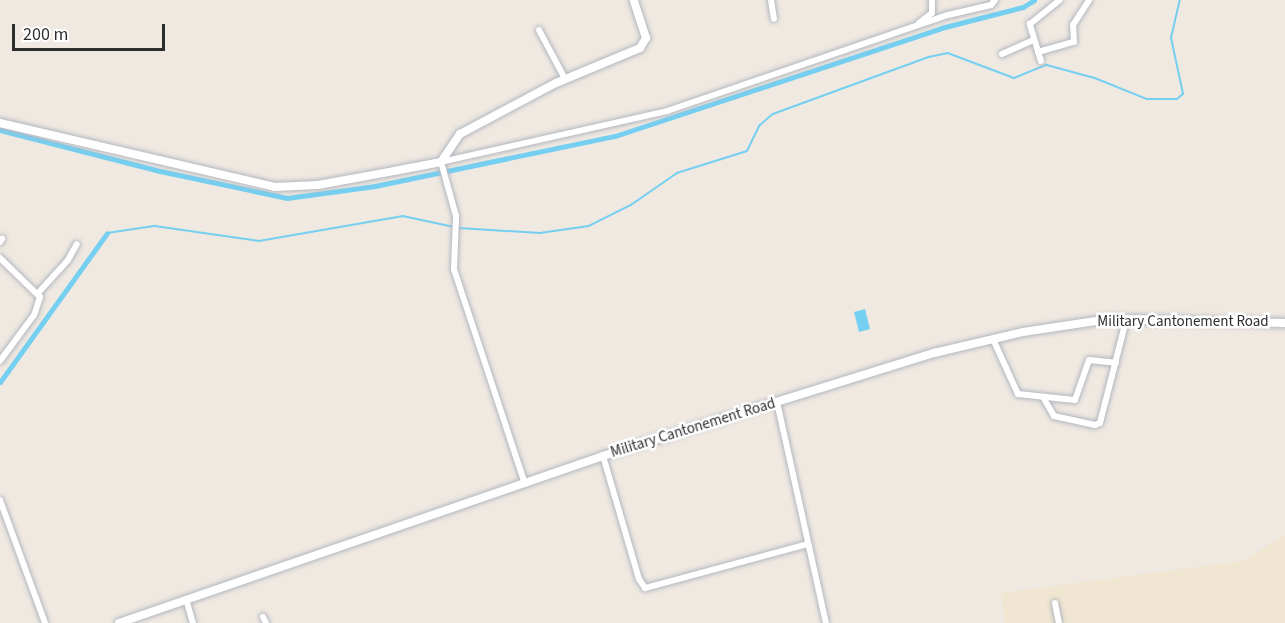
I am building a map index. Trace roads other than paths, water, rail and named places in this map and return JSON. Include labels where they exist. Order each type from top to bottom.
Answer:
[{"type":"street","points":[[525,484],[454,269],[456,223],[441,164],[460,134],[565,79],[640,48],[646,38],[634,0]]},
{"type":"street","points":[[771,0],[774,19]]},
{"type":"street","points":[[914,27],[932,13],[932,0]]},
{"type":"street","points":[[0,123],[274,187],[318,185],[441,164],[667,111],[914,27],[991,5],[995,0]]},
{"type":"street","points":[[1041,62],[1031,22],[1060,0]]},
{"type":"street","points":[[1038,52],[1074,42],[1073,25],[1089,0]]},
{"type":"street","points":[[539,30],[565,79]]},
{"type":"street","points":[[1002,54],[1034,40]]},
{"type":"street","points":[[0,361],[34,315],[39,292],[69,260],[77,244]]},
{"type":"street","points":[[0,258],[39,292]]},
{"type":"street","points":[[1043,398],[1054,416],[1097,425],[1102,418],[1126,320]]},
{"type":"street","name":"Military Cantonement Road","points":[[119,623],[603,456],[993,339],[1064,325],[1126,320],[1285,323]]},
{"type":"street","points":[[993,339],[1014,391],[1043,398],[1075,400],[1089,360],[1116,363]]},
{"type":"street","points":[[777,402],[826,623]]},
{"type":"street","points":[[603,456],[639,579],[645,588],[808,544]]},
{"type":"street","points":[[0,500],[45,623]]},
{"type":"street","points":[[186,599],[193,623]]},
{"type":"street","points":[[1055,603],[1059,623]]},
{"type":"water","points":[[865,309],[870,329],[859,332],[854,312]]},
{"type":"waterway","points":[[0,130],[160,171],[287,198],[375,186],[615,136],[941,28],[1023,7],[1034,0]]},
{"type":"waterway","points":[[459,228],[540,233],[589,226],[631,205],[677,173],[747,151],[759,126],[773,114],[929,57],[948,53],[1014,78],[1047,65],[1095,78],[1147,99],[1177,99],[1183,94],[1171,38],[1180,0]]},
{"type":"waterway","points":[[107,233],[155,226],[259,241],[403,216],[454,227]]},
{"type":"waterway","points":[[0,382],[107,233]]}]
